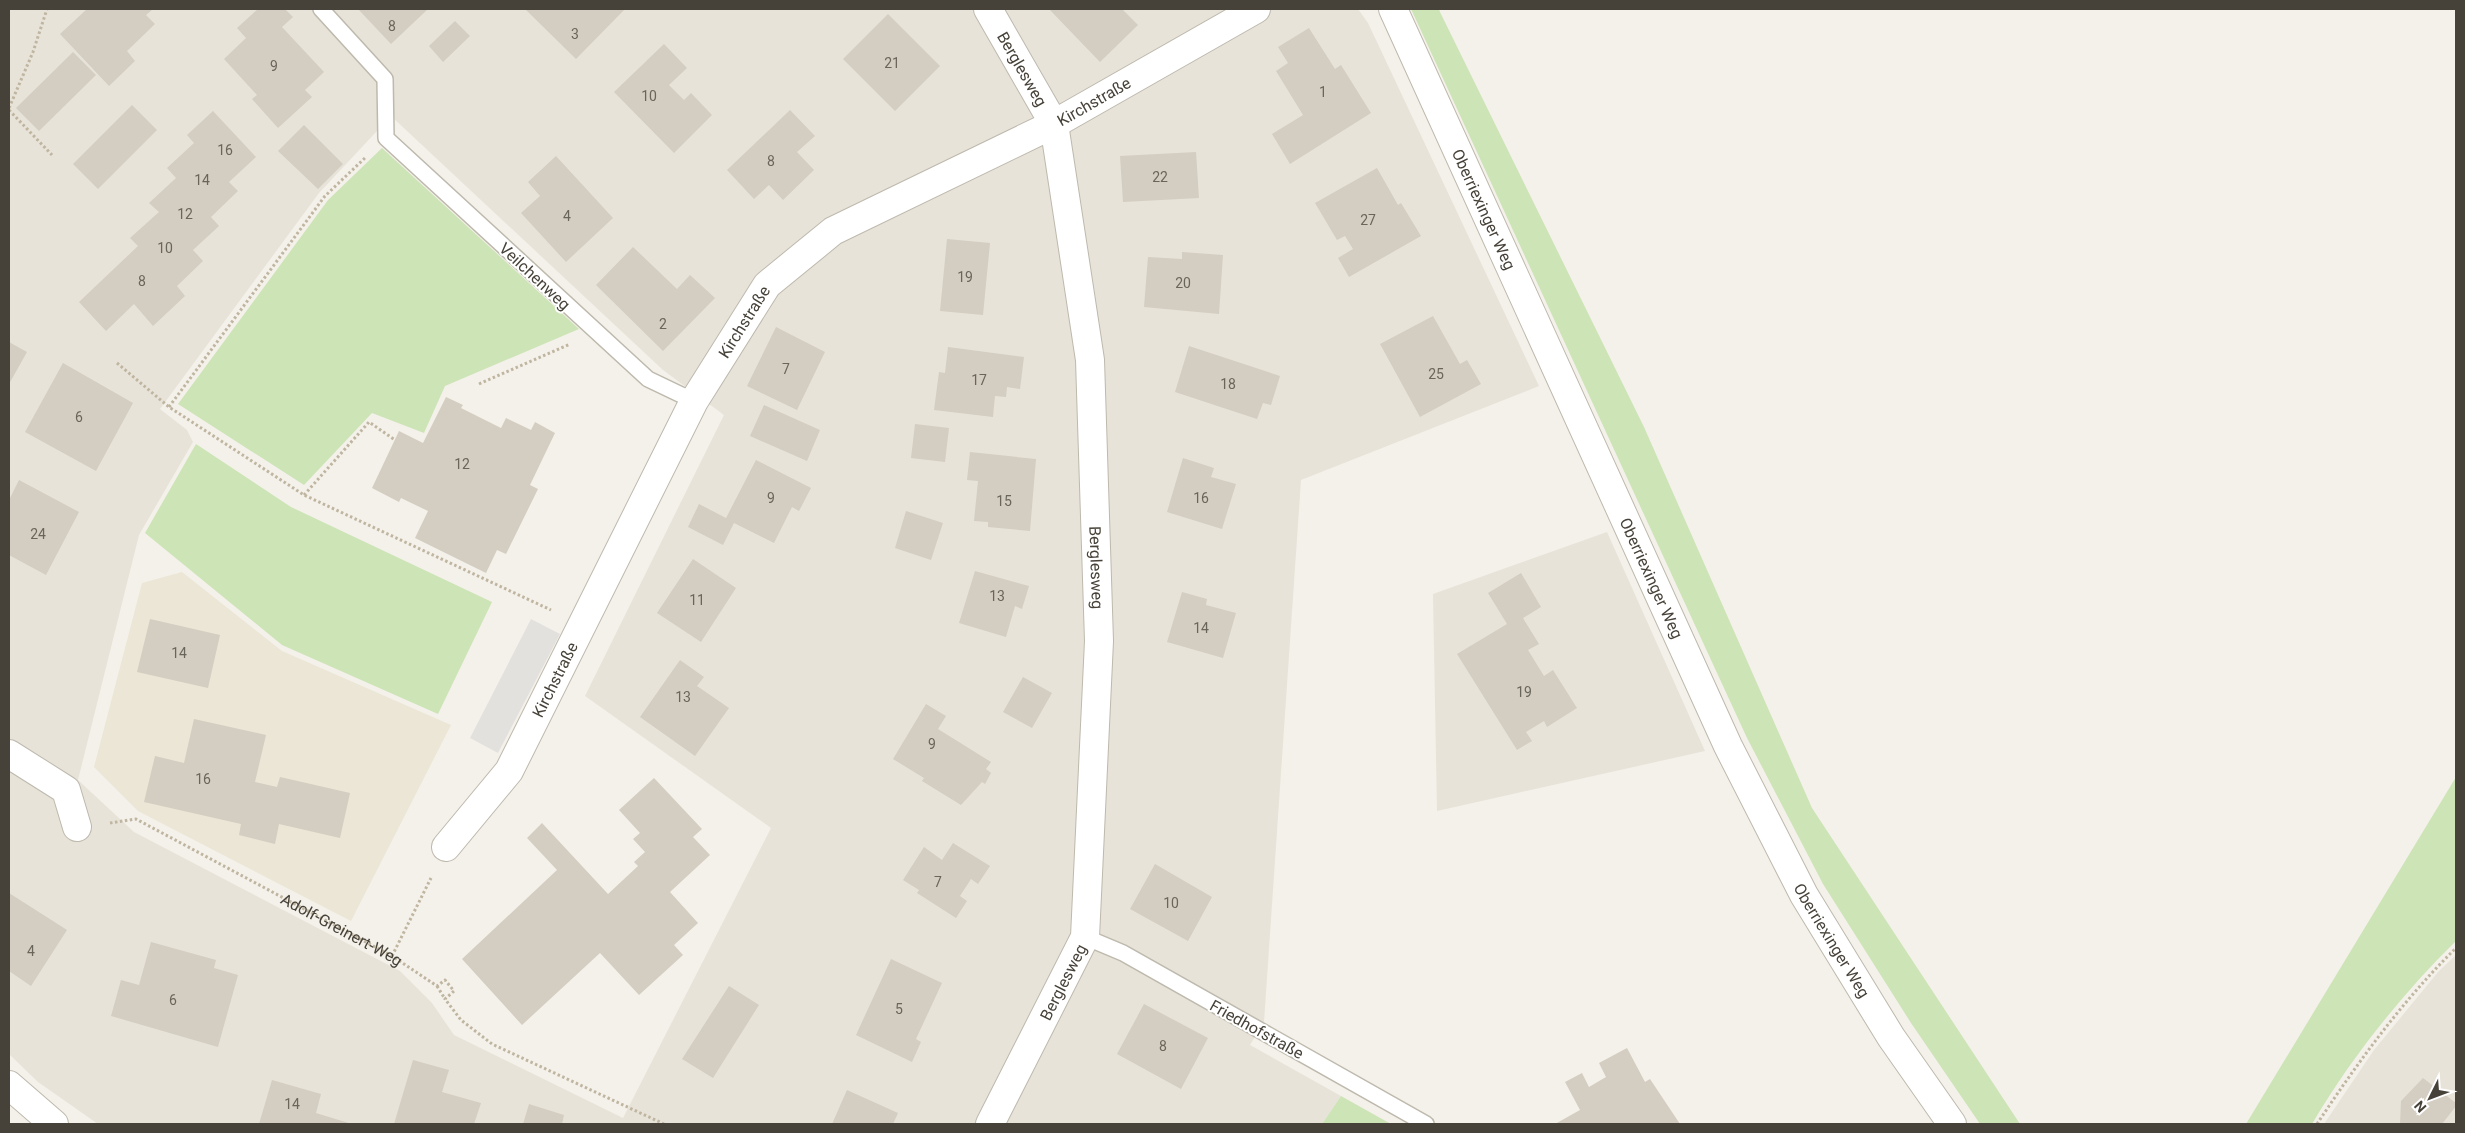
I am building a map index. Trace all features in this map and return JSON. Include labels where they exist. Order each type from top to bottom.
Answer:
[{"type":"street","name":"Berglesweg","points":[[988,9],[1054,124],[1090,360],[1099,640],[1085,937],[990,1124]]},
{"type":"street","name":"Kirchstraße","points":[[446,847],[509,770],[694,401],[768,285],[833,232],[1054,124],[1256,9]]},
{"type":"street","name":"Oberriexinger Weg","points":[[1393,9],[1728,746],[1804,896],[1891,1037],[1952,1124]]},
{"type":"street","points":[[9,754],[66,790],[76,828]]},
{"type":"street","points":[[9,1085],[54,1124]]},
{"type":"lane","points":[[321,9],[385,79],[386,138]]},
{"type":"lane","name":"Veilchenweg","points":[[386,138],[648,379],[694,401]]},
{"type":"lane","name":"Friedhofstraße","points":[[1085,937],[1122,953],[1426,1124]]},
{"type":"path","points":[[47,9],[33,52],[9,109],[52,155]]},
{"type":"path","points":[[169,407],[325,196],[386,138]]},
{"type":"path","points":[[479,384],[585,337],[594,329]]},
{"type":"path","points":[[117,363],[169,407],[304,495],[581,624]]},
{"type":"path","points":[[304,495],[369,422],[395,440]]},
{"type":"path","name":"Adolf-Greinert-Weg","points":[[76,828],[136,819],[392,956],[438,986],[445,980],[454,991],[445,999]]},
{"type":"path","points":[[392,956],[446,847]]},
{"type":"path","points":[[2317,1124],[2370,1047],[2435,969],[2456,948]]},
{"type":"path","points":[[438,986],[461,1020],[492,1044],[664,1124]]},
{"type":"shaded area","points":[[9,9],[1358,9],[1368,23],[1539,386],[1301,480],[1264,1022],[1250,1045],[1341,1096],[1322,1124],[98,1124],[38,1082],[9,1054]],"holes":[[[391,116],[663,370],[724,415],[585,696],[771,828],[623,1118],[454,1035],[432,1003],[400,971],[134,832],[78,780],[139,535],[193,442],[187,430],[160,409],[319,193]]]},
{"type":"shaded area","points":[[1607,532],[1705,751],[1437,811],[1433,594]]},
{"type":"shaded area","points":[[182,572],[282,651],[451,725],[351,921],[138,811],[94,767],[142,583]]},
{"type":"shaded area","points":[[531,619],[560,634],[498,753],[470,738]]},
{"type":"shaded area","points":[[2456,955],[2456,1124],[2324,1124],[2374,1050],[2438,972]]},
{"type":"green space","points":[[1411,9],[1439,9],[1644,427],[1812,808],[2020,1124],[1980,1124],[1911,1023],[1823,884],[1747,738]]},
{"type":"green space","points":[[382,148],[579,329],[445,386],[424,433],[372,413],[304,485],[178,404],[328,200]]},
{"type":"green space","points":[[196,444],[291,507],[492,602],[438,714],[282,645],[145,533]]},
{"type":"green space","points":[[2456,777],[2456,941],[2416,983],[2378,1028],[2343,1075],[2312,1124],[2246,1124]]},
{"type":"green space","points":[[1341,1096],[1391,1124],[1322,1124]]},
{"type":"building","points":[[87,9],[153,9],[146,15],[155,24],[127,51],[135,61],[109,86],[60,34]]},
{"type":"building","points":[[258,9],[285,9],[293,17],[282,27],[324,72],[305,90],[312,97],[278,128],[252,99],[257,95],[224,59],[246,38],[237,28]]},
{"type":"building","points":[[358,9],[428,9],[391,44]]},
{"type":"building","points":[[525,9],[625,9],[576,59]]},
{"type":"building","points":[[1049,9],[1122,9],[1138,25],[1100,62]]},
{"type":"building","points":[[888,14],[940,66],[895,111],[843,59]]},
{"type":"building","points":[[455,21],[470,36],[443,62],[429,46]]},
{"type":"building","points":[[1309,28],[1335,69],[1341,65],[1371,113],[1290,164],[1272,134],[1303,115],[1276,71],[1288,63],[1278,47]]},
{"type":"building","points":[[664,44],[687,68],[669,85],[684,100],[691,93],[712,115],[674,153],[614,92]]},
{"type":"building","points":[[73,52],[96,75],[39,131],[16,108]]},
{"type":"building","points":[[132,105],[157,130],[98,189],[73,164]]},
{"type":"building","points":[[790,110],[815,136],[797,152],[814,170],[783,200],[769,185],[754,199],[727,170]]},
{"type":"building","points":[[213,111],[256,157],[229,182],[238,191],[211,217],[219,226],[193,250],[203,261],[177,286],[185,296],[153,326],[134,304],[106,331],[79,302],[138,246],[130,238],[159,212],[149,203],[176,178],[167,168],[194,143],[187,135]]},
{"type":"building","points":[[304,125],[343,164],[318,189],[278,151]]},
{"type":"building","points":[[1196,152],[1199,198],[1123,202],[1120,156]]},
{"type":"building","points":[[556,156],[613,218],[566,262],[521,213],[540,196],[528,182]]},
{"type":"building","points":[[1377,168],[1398,205],[1401,203],[1421,236],[1349,277],[1338,258],[1353,249],[1345,236],[1337,240],[1315,203]]},
{"type":"building","points":[[947,239],[990,243],[983,315],[940,311]]},
{"type":"building","points":[[633,247],[677,289],[690,275],[715,298],[663,351],[596,285]]},
{"type":"building","points":[[1182,252],[1223,255],[1219,314],[1144,307],[1148,257],[1182,259]]},
{"type":"building","points":[[1433,316],[1460,364],[1467,360],[1481,384],[1420,417],[1380,344]]},
{"type":"building","points":[[776,327],[825,352],[797,410],[747,386]]},
{"type":"building","points":[[9,342],[27,352],[9,384]]},
{"type":"building","points":[[1189,346],[1280,376],[1271,405],[1263,403],[1257,419],[1175,392]]},
{"type":"building","points":[[948,347],[1024,357],[1020,389],[1007,387],[1006,397],[995,396],[993,417],[934,410],[939,372],[945,373]]},
{"type":"building","points":[[63,363],[133,403],[96,471],[25,432]]},
{"type":"building","points":[[446,397],[463,405],[461,408],[501,428],[506,418],[531,430],[535,422],[555,433],[530,485],[538,489],[506,554],[497,550],[486,573],[415,538],[428,511],[401,498],[399,502],[372,488],[399,431],[423,443]]},
{"type":"building","points":[[764,405],[820,430],[807,461],[750,436]]},
{"type":"building","points":[[915,424],[949,428],[945,462],[911,458]]},
{"type":"building","points":[[970,452],[1036,459],[1030,531],[988,527],[988,522],[974,521],[978,481],[967,480]]},
{"type":"building","points":[[1183,458],[1214,468],[1211,477],[1236,484],[1222,529],[1167,512]]},
{"type":"building","points":[[756,460],[811,488],[799,511],[792,507],[774,543],[734,523],[723,545],[688,527],[699,504],[726,518]]},
{"type":"building","points":[[19,480],[79,512],[46,575],[9,555],[9,500]]},
{"type":"building","points":[[906,511],[943,523],[931,560],[895,548]]},
{"type":"building","points":[[693,559],[736,588],[701,642],[657,613]]},
{"type":"building","points":[[975,571],[1029,586],[1022,609],[1015,606],[1006,637],[959,623]]},
{"type":"building","points":[[1521,573],[1541,607],[1523,618],[1539,644],[1528,650],[1544,676],[1553,670],[1577,708],[1547,727],[1544,721],[1526,732],[1532,741],[1517,750],[1457,654],[1507,624],[1488,593]]},
{"type":"building","points":[[1182,592],[1207,599],[1206,605],[1236,613],[1223,658],[1167,642]]},
{"type":"building","points":[[150,619],[220,635],[208,688],[137,672]]},
{"type":"building","points":[[680,660],[704,677],[697,686],[729,708],[695,756],[640,717]]},
{"type":"building","points":[[1023,677],[1052,693],[1032,728],[1003,712]]},
{"type":"building","points":[[926,704],[946,716],[938,729],[991,762],[986,769],[991,773],[985,784],[982,782],[961,805],[922,781],[924,778],[893,759]]},
{"type":"building","points":[[194,719],[266,735],[255,782],[277,787],[280,777],[350,793],[340,838],[279,824],[275,844],[239,835],[241,824],[144,802],[155,756],[184,763]]},
{"type":"building","points":[[654,778],[702,829],[693,837],[710,855],[670,892],[698,923],[674,945],[683,955],[639,995],[600,953],[522,1025],[462,959],[557,870],[527,838],[542,823],[608,894],[638,866],[634,862],[645,852],[633,839],[640,833],[619,810]]},
{"type":"building","points":[[953,843],[990,866],[978,884],[971,879],[960,896],[967,901],[956,918],[917,893],[919,890],[903,880],[924,847],[942,860]]},
{"type":"building","points":[[1155,864],[1212,897],[1188,941],[1130,909]]},
{"type":"building","points":[[9,893],[67,930],[31,986],[9,971]]},
{"type":"building","points":[[151,942],[216,960],[214,968],[238,975],[218,1047],[111,1016],[121,980],[139,985]]},
{"type":"building","points":[[891,959],[942,983],[916,1039],[921,1042],[912,1062],[856,1035]]},
{"type":"building","points":[[729,986],[759,1005],[713,1078],[682,1059]]},
{"type":"building","points":[[1144,1004],[1208,1038],[1181,1089],[1117,1054]]},
{"type":"building","points":[[1627,1048],[1645,1082],[1650,1079],[1680,1124],[1555,1124],[1580,1110],[1565,1082],[1582,1073],[1589,1087],[1606,1077],[1599,1063]]},
{"type":"building","points":[[413,1060],[449,1070],[442,1092],[481,1103],[474,1124],[394,1124]]},
{"type":"building","points":[[2423,1078],[2456,1103],[2456,1106],[2442,1124],[2400,1124],[2401,1101]]},
{"type":"building","points":[[272,1080],[321,1094],[316,1113],[352,1124],[259,1124]]},
{"type":"building","points":[[847,1090],[898,1113],[893,1124],[832,1124]]},
{"type":"building","points":[[529,1104],[564,1115],[562,1124],[523,1124]]}]
